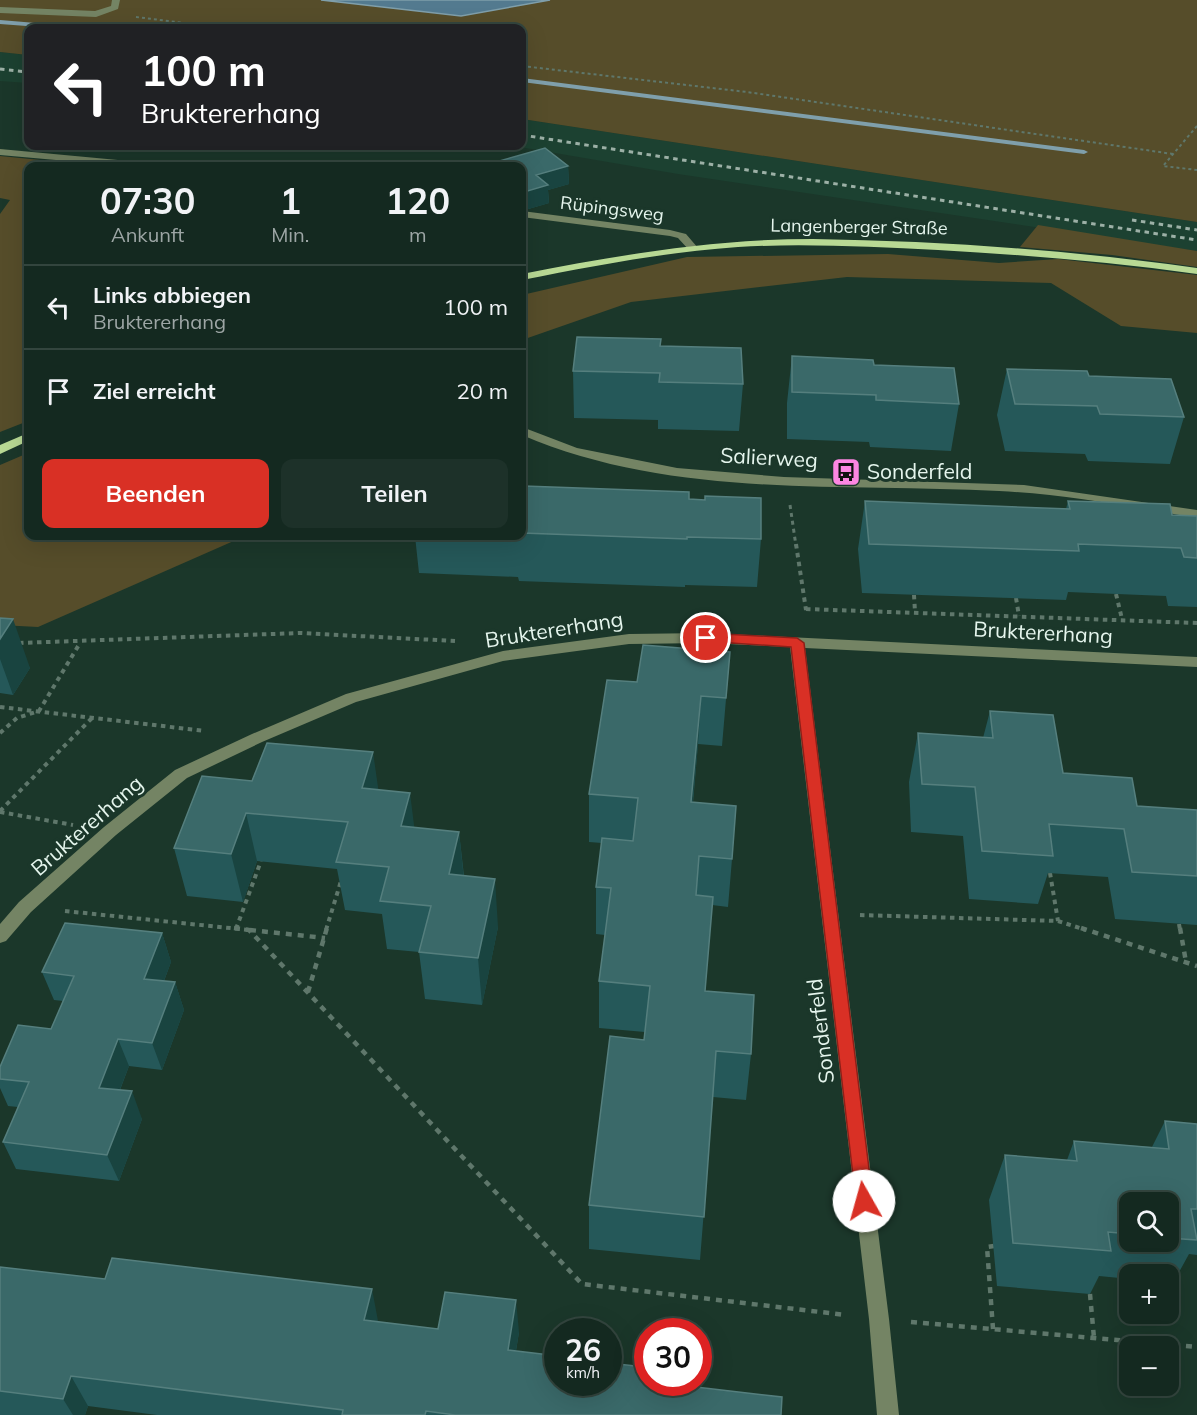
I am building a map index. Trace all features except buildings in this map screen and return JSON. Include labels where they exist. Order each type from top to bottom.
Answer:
[{"type":"main road","name":"Langenberger Straße","points":[[526,276],[620,257],[693,248],[792,242],[1058,253],[1112,258],[1197,271]]},
{"type":"main road","points":[[0,450],[24,439]]},
{"type":"street","points":[[0,10],[96,14],[115,7],[116,0]]},
{"type":"street","points":[[0,152],[107,162]]},
{"type":"street","name":"Rüpingsweg","points":[[526,215],[670,233],[681,236],[693,248]]},
{"type":"street","name":"Salierweg","points":[[526,433],[572,451],[667,470],[769,478],[1001,488],[1087,495],[1197,514]]},
{"type":"street","name":"Bruktererhang","points":[[0,936],[25,907],[110,831],[181,774],[257,738],[351,698],[503,656],[629,639],[706,638],[1197,662]]},
{"type":"street","name":"Sonderfeld","points":[[804,643],[830,914],[879,1319],[888,1415]]},
{"type":"path","points":[[106,10],[127,16],[192,24]]},
{"type":"path","points":[[526,66],[747,92],[1173,154]]},
{"type":"path","points":[[1197,126],[1163,166],[1197,170]]},
{"type":"path","points":[[789,504],[806,609],[804,643]]},
{"type":"path","points":[[1116,594],[1122,620]]},
{"type":"path","points":[[914,595],[915,612]]},
{"type":"path","points":[[1016,598],[1019,616]]},
{"type":"path","points":[[806,609],[1197,623]]},
{"type":"path","points":[[12,643],[80,643],[300,633],[445,639],[503,656]]},
{"type":"path","points":[[0,733],[6,724],[18,716],[39,711],[80,643]]},
{"type":"path","points":[[0,706],[257,738]]},
{"type":"path","points":[[0,811],[93,718]]},
{"type":"path","points":[[0,811],[110,831]]},
{"type":"path","points":[[236,929],[261,861]]},
{"type":"path","points":[[308,993],[345,870]]},
{"type":"path","points":[[1050,873],[1059,921]]},
{"type":"path","points":[[25,907],[324,938]]},
{"type":"path","points":[[830,914],[1059,921],[1197,966]]},
{"type":"path","points":[[1179,924],[1187,962]]},
{"type":"path","points":[[249,930],[582,1284],[879,1319],[1197,1347]]},
{"type":"path","points":[[993,1329],[987,1247],[994,1246]]},
{"type":"path","points":[[1090,1294],[1094,1338]]},
{"type":"shaded area","points":[[0,0],[1197,0],[1197,222],[526,120],[526,24],[24,24],[24,55],[0,52]]},
{"type":"shaded area","points":[[0,52],[24,55],[24,83],[0,81]]},
{"type":"shaded area","points":[[526,120],[1197,222],[1197,251],[678,174],[526,148]]},
{"type":"shaded area","points":[[0,156],[61,162],[24,162],[24,423],[0,432],[0,214],[10,200],[0,198]]},
{"type":"shaded area","points":[[1038,225],[1197,251],[1197,267],[1112,255],[1020,247]]},
{"type":"shaded area","points":[[888,254],[999,263],[1058,259],[1197,275],[1197,333],[1121,326],[1051,283],[847,277],[631,302],[526,339],[526,294],[687,257]]},
{"type":"shaded area","points":[[24,455],[24,540],[236,540],[38,627],[0,625],[0,465]]},
{"type":"water","points":[[321,0],[550,0],[461,16]]},
{"type":"waterway","points":[[0,22],[24,24]]},
{"type":"waterway","points":[[526,81],[1084,152]]},
{"type":"railway","points":[[0,69],[24,72]]},
{"type":"railway","points":[[526,136],[1197,240]]},
{"type":"railway","points":[[1132,220],[1197,230]]},
{"type":"place","name":"Sonderfeld","points":[[846,472]]},
{"type":"route","points":[[706,638],[797,643],[864,1201]]}]
